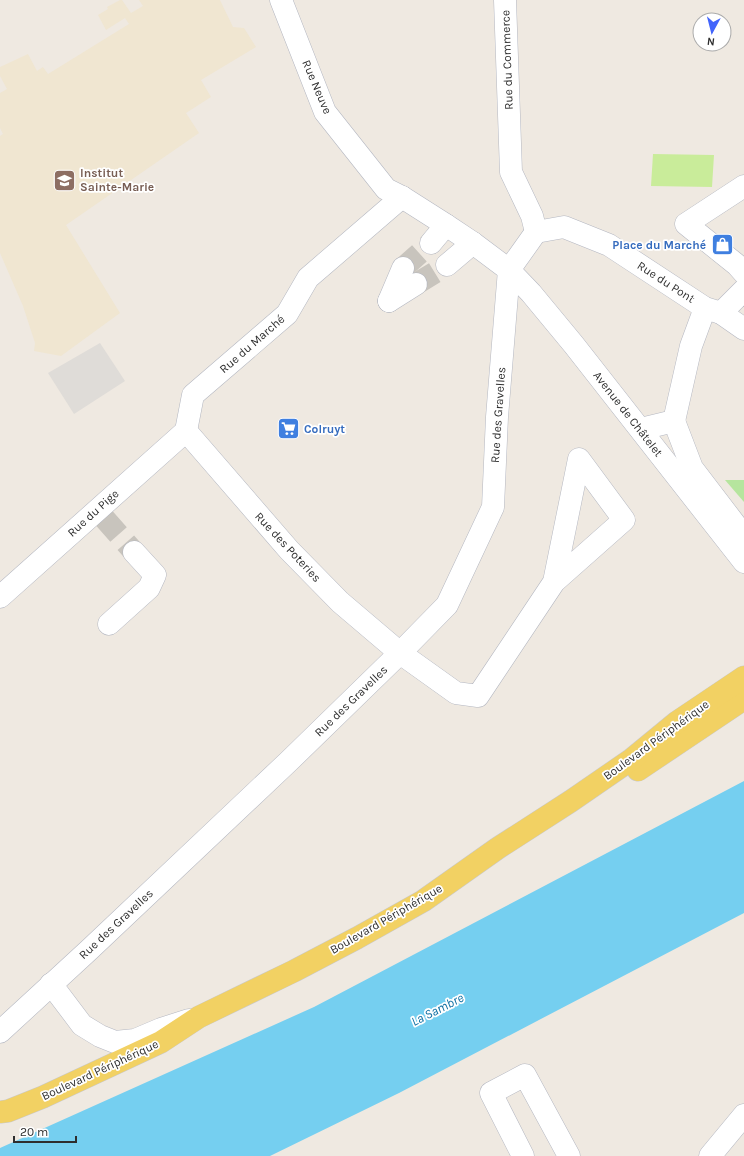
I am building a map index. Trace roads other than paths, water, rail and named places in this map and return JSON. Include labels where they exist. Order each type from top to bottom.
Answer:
[{"type":"main road","name":"Boulevard Périphérique","points":[[0,1112],[15,1108],[87,1077],[161,1042],[199,1017],[336,949],[423,901],[498,848],[571,801],[626,763],[677,722],[744,677]]},
{"type":"main road","points":[[423,901],[508,854],[639,770],[744,699]]},
{"type":"street","name":"Rue Neuve","points":[[281,0],[325,112],[386,189],[402,197]]},
{"type":"street","name":"Rue du Commerce","points":[[505,0],[511,172],[532,216],[536,232]]},
{"type":"street","points":[[744,186],[686,224],[738,265],[744,273]]},
{"type":"street","points":[[402,197],[473,243],[509,270],[536,232]]},
{"type":"street","name":"Rue du Marché","points":[[186,431],[193,395],[287,314],[308,278],[402,197]]},
{"type":"street","points":[[431,243],[446,225]]},
{"type":"street","name":"Rue du Pont","points":[[536,232],[564,227],[609,245],[744,329]]},
{"type":"street","points":[[447,265],[473,243]]},
{"type":"street","name":"Avenue de Châtelet","points":[[509,270],[536,299],[744,562]]},
{"type":"street","name":"Rue des Gravelles","points":[[0,1032],[100,940],[400,653],[447,605],[493,507],[497,417],[509,270]]},
{"type":"street","points":[[744,290],[713,311],[691,346],[674,421],[692,468],[744,536]]},
{"type":"street","points":[[640,429],[674,421]]},
{"type":"street","name":"Rue du Pige","points":[[0,597],[101,514],[186,431]]},
{"type":"street","name":"Rue des Poteries","points":[[186,431],[289,550],[340,602],[400,653],[456,693],[478,696],[554,582]]},
{"type":"street","points":[[579,459],[624,520],[554,582],[565,528],[579,459]]},
{"type":"street","points":[[109,624],[149,588],[155,575],[134,552]]},
{"type":"street","points":[[51,984],[82,1025],[100,1036],[115,1042],[135,1040],[161,1029],[199,1017]]},
{"type":"street","points":[[523,1156],[491,1093],[525,1075],[569,1156]]},
{"type":"street","points":[[710,1156],[744,1115]]},
{"type":"water","name":"La Sambre","points":[[744,781],[744,913],[399,1093],[270,1156],[0,1156],[0,1148],[314,1007]]},
{"type":"tunnel","points":[[403,268],[431,243]]},
{"type":"tunnel","points":[[416,284],[447,265]]},
{"type":"tunnel","points":[[104,518],[134,552]]},
{"type":"place","name":"Institut Sainte-Marie","points":[[65,180]]},
{"type":"place","name":"Place du Marché","points":[[722,245]]},
{"type":"place","name":"Colruyt","points":[[288,429]]}]
